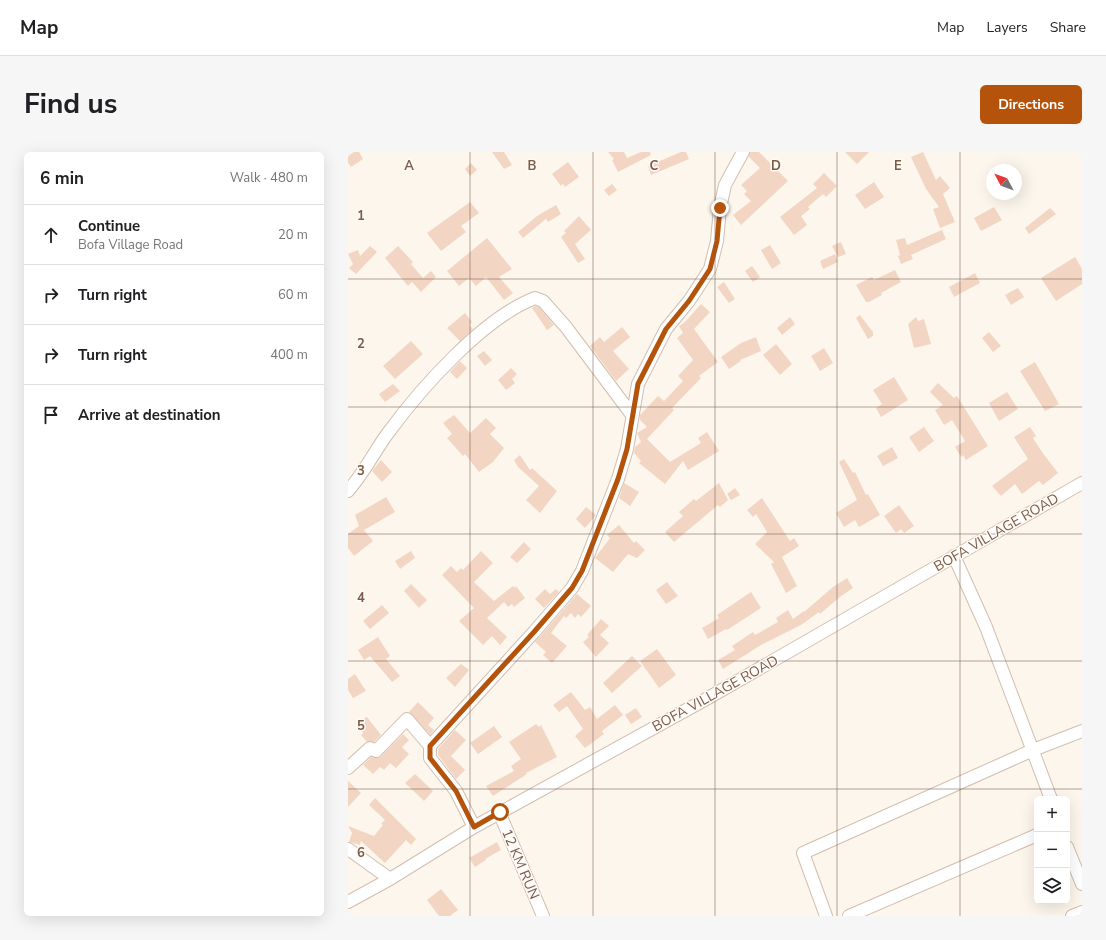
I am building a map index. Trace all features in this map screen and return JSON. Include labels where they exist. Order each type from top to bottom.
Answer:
[{"type":"street","points":[[430,746],[534,632],[572,588],[582,571],[618,479],[627,449],[638,384],[666,329],[689,301],[710,269],[717,241],[720,208],[725,184],[743,152]]},
{"type":"street","points":[[348,491],[367,467],[376,450],[400,418],[446,364],[488,327],[525,301],[535,298],[543,302],[566,327],[632,415]]},
{"type":"street","name":"BOFA VILLAGE ROAD","points":[[348,902],[390,879],[500,812],[708,698],[1082,483]]},
{"type":"street","points":[[954,556],[986,627],[1050,796]]},
{"type":"street","points":[[348,768],[370,748],[376,751],[407,719],[430,746],[430,758],[456,791],[474,827]]},
{"type":"street","points":[[826,916],[803,853],[1033,750],[1082,730]]},
{"type":"street","name":"12 KM RUN","points":[[500,812],[543,916]]},
{"type":"street","points":[[849,916],[1034,837]]},
{"type":"street","points":[[348,850],[390,879]]},
{"type":"street","points":[[1070,854],[1082,884]]},
{"type":"street","points":[[1072,916],[1082,912]]},
{"type":"building","points":[[354,152],[359,152],[363,159],[351,167],[348,163],[348,156]]},
{"type":"building","points":[[492,152],[504,152],[512,165],[504,169]]},
{"type":"building","points":[[608,152],[624,152],[627,158],[641,152],[650,152],[651,155],[618,172],[612,160],[614,159]]},
{"type":"building","points":[[681,152],[686,152],[689,159],[651,175],[648,166]]},
{"type":"building","points":[[750,152],[759,152],[788,181],[741,225],[733,215],[751,201],[744,194],[747,191],[741,185],[760,168],[749,157]]},
{"type":"building","points":[[845,152],[869,152],[857,164]]},
{"type":"building","points":[[923,152],[936,180],[940,176],[950,188],[943,194],[955,222],[940,228],[933,209],[939,207],[926,189],[911,157]]},
{"type":"building","points":[[568,162],[579,177],[565,187],[563,184],[561,186],[552,174]]},
{"type":"building","points":[[471,163],[477,170],[470,176],[465,169]]},
{"type":"building","points":[[824,173],[837,186],[826,197],[823,194],[808,207],[810,209],[801,216],[807,225],[794,235],[780,217],[817,188],[813,184]]},
{"type":"building","points":[[874,182],[884,197],[865,209],[855,195]]},
{"type":"building","points":[[612,184],[617,190],[609,196],[604,190]]},
{"type":"building","points":[[470,202],[479,213],[461,226],[466,232],[441,251],[427,233]]},
{"type":"building","points":[[556,205],[561,214],[548,222],[546,219],[523,238],[518,232],[537,216]]},
{"type":"building","points":[[994,207],[1002,220],[981,231],[974,218]]},
{"type":"building","points":[[1050,208],[1056,214],[1029,234],[1025,228]]},
{"type":"building","points":[[579,216],[591,230],[575,244],[585,259],[578,263],[561,237],[566,233],[564,231]]},
{"type":"building","points":[[942,230],[946,239],[911,255],[913,259],[901,264],[898,256],[900,255],[896,240],[905,238],[907,245]]},
{"type":"building","points":[[487,238],[512,269],[499,277],[513,293],[504,300],[486,277],[476,286],[469,278],[459,286],[447,271]]},
{"type":"building","points":[[841,242],[846,254],[838,257],[832,246]]},
{"type":"building","points":[[770,245],[781,263],[772,269],[761,250]]},
{"type":"building","points":[[370,246],[377,252],[356,274],[349,268],[353,264],[348,254],[358,250],[360,256]]},
{"type":"building","points":[[398,246],[413,262],[411,264],[423,278],[431,271],[436,277],[421,292],[412,282],[408,286],[385,258]]},
{"type":"building","points":[[835,254],[838,262],[823,269],[820,261]]},
{"type":"building","points":[[1075,257],[1082,269],[1082,284],[1056,301],[1041,278]]},
{"type":"building","points":[[752,266],[760,277],[753,282],[745,271]]},
{"type":"building","points":[[895,270],[901,282],[881,293],[882,295],[869,302],[866,302],[856,285],[872,277],[874,280]]},
{"type":"building","points":[[975,273],[980,283],[954,297],[949,287]]},
{"type":"building","points":[[724,282],[735,299],[729,303],[717,287]]},
{"type":"building","points":[[1018,288],[1024,297],[1011,305],[1005,295]]},
{"type":"building","points":[[701,304],[710,312],[694,329],[718,362],[699,376],[701,378],[672,408],[674,410],[647,439],[670,462],[701,443],[698,438],[707,432],[719,451],[688,470],[683,461],[665,484],[639,463],[641,461],[634,453],[635,447],[641,442],[637,433],[647,427],[640,420],[640,415],[658,396],[664,401],[683,381],[678,376],[693,360],[677,338],[683,333],[679,326],[685,322]]},
{"type":"building","points":[[535,306],[539,307],[554,325],[547,330],[532,308]]},
{"type":"building","points":[[465,313],[472,322],[469,325],[473,329],[460,341],[447,328]]},
{"type":"building","points":[[860,315],[873,332],[873,336],[868,339],[856,318]]},
{"type":"building","points":[[790,317],[795,324],[782,335],[777,328]]},
{"type":"building","points":[[916,317],[918,321],[924,319],[931,344],[914,348],[908,324]]},
{"type":"building","points":[[622,327],[630,337],[613,351],[629,369],[616,381],[590,346],[600,337],[604,342]]},
{"type":"building","points":[[989,332],[1001,346],[993,352],[982,338]]},
{"type":"building","points":[[756,337],[761,351],[740,360],[741,361],[729,369],[721,357],[741,343]]},
{"type":"building","points":[[411,341],[423,354],[395,379],[383,366]]},
{"type":"building","points":[[776,344],[792,364],[780,375],[763,355]]},
{"type":"building","points":[[824,348],[833,363],[820,371],[811,356]]},
{"type":"building","points":[[484,351],[492,360],[485,366],[477,356]]},
{"type":"building","points":[[460,361],[467,368],[457,379],[450,372]]},
{"type":"building","points":[[1035,362],[1059,404],[1045,411],[1020,371]]},
{"type":"building","points":[[511,368],[517,374],[512,379],[515,383],[506,390],[498,380]]},
{"type":"building","points":[[894,377],[908,400],[881,417],[876,408],[882,404],[873,390]]},
{"type":"building","points":[[938,383],[954,398],[957,396],[988,446],[966,460],[963,455],[961,457],[955,447],[965,441],[952,420],[944,425],[935,410],[943,405],[930,392]]},
{"type":"building","points":[[393,384],[400,391],[385,402],[379,394]]},
{"type":"building","points":[[1007,392],[1018,409],[999,421],[989,403]]},
{"type":"building","points":[[454,415],[470,433],[486,418],[496,428],[490,434],[504,448],[493,462],[479,472],[465,454],[463,456],[447,438],[452,434],[443,423]]},
{"type":"building","points":[[924,427],[934,441],[919,452],[909,437]]},
{"type":"building","points":[[1030,427],[1036,436],[1033,438],[1058,473],[1043,485],[1039,481],[1022,494],[1015,484],[1001,496],[992,486],[1028,459],[1014,437]]},
{"type":"building","points":[[892,447],[898,458],[883,466],[877,456]]},
{"type":"building","points":[[520,455],[530,470],[532,468],[557,491],[540,513],[526,500],[539,486],[518,467],[514,460]]},
{"type":"building","points":[[844,459],[853,473],[855,472],[866,495],[868,494],[880,515],[859,527],[855,520],[844,527],[836,513],[857,500],[839,462]]},
{"type":"building","points":[[381,460],[392,472],[382,482],[372,471]]},
{"type":"building","points":[[624,483],[639,492],[630,506],[619,498]]},
{"type":"building","points":[[719,483],[728,500],[720,507],[718,505],[674,542],[665,532],[683,516],[679,512],[694,499],[696,501]]},
{"type":"building","points":[[735,488],[740,495],[731,500],[727,494]]},
{"type":"building","points":[[386,497],[395,512],[364,530],[373,541],[354,556],[348,548],[348,534],[359,526],[355,515]]},
{"type":"building","points":[[762,498],[790,541],[794,538],[799,546],[782,557],[797,586],[786,593],[771,564],[774,562],[755,544],[767,532],[756,514],[753,517],[747,510]]},
{"type":"building","points":[[899,505],[914,526],[904,533],[901,529],[896,533],[884,516]]},
{"type":"building","points":[[586,507],[596,515],[585,528],[576,519]]},
{"type":"building","points":[[619,525],[634,543],[636,541],[645,550],[637,558],[628,554],[613,572],[595,558],[610,538],[607,535]]},
{"type":"building","points":[[524,542],[531,549],[517,563],[510,557]]},
{"type":"building","points":[[411,551],[415,558],[400,569],[395,561]]},
{"type":"building","points":[[481,551],[493,563],[474,582],[494,601],[513,586],[515,588],[516,586],[525,598],[514,607],[512,604],[508,607],[504,602],[487,618],[507,637],[500,645],[492,636],[483,645],[459,621],[474,608],[442,575],[451,566],[457,572],[461,568],[463,570]]},
{"type":"building","points":[[847,578],[853,588],[820,614],[819,612],[801,625],[761,645],[723,669],[718,660],[735,650],[732,646],[753,632],[755,635],[778,622],[776,618],[788,610],[793,619],[804,612],[833,587]]},
{"type":"building","points":[[667,582],[678,596],[666,604],[656,590]]},
{"type":"building","points":[[411,584],[427,600],[419,608],[404,591]]},
{"type":"building","points":[[545,589],[550,594],[556,589],[559,592],[544,608],[535,599]]},
{"type":"building","points":[[751,592],[761,608],[727,630],[726,629],[708,639],[702,628],[719,618],[717,615]]},
{"type":"building","points":[[577,594],[591,606],[581,617],[578,614],[575,618],[571,613],[566,618],[564,616],[551,633],[567,646],[552,663],[543,655],[546,652],[535,642]]},
{"type":"building","points":[[382,605],[389,613],[370,629],[363,621]]},
{"type":"building","points":[[601,619],[609,626],[600,635],[609,643],[596,657],[583,642],[589,637],[587,635]]},
{"type":"building","points":[[378,637],[390,656],[386,659],[400,676],[392,682],[370,656],[364,660],[358,650]]},
{"type":"building","points":[[657,649],[676,675],[659,688],[640,661]]},
{"type":"building","points":[[632,656],[642,666],[612,693],[603,683]]},
{"type":"building","points":[[461,664],[469,670],[455,687],[446,678]]},
{"type":"building","points":[[355,674],[366,691],[353,698],[348,690],[348,679]]},
{"type":"building","points":[[571,692],[585,710],[590,707],[597,719],[615,705],[623,715],[602,731],[604,734],[585,748],[575,736],[583,729],[567,706],[559,712],[553,705]]},
{"type":"building","points":[[418,702],[434,718],[428,725],[434,730],[430,735],[409,712]]},
{"type":"building","points":[[636,708],[642,717],[631,724],[625,715]]},
{"type":"building","points":[[367,717],[381,735],[374,742],[367,742],[361,735],[363,733],[358,721]]},
{"type":"building","points":[[536,724],[539,727],[541,725],[557,757],[526,773],[527,774],[493,796],[486,786],[514,771],[511,766],[521,759],[509,742]]},
{"type":"building","points":[[494,726],[502,737],[478,754],[470,743]]},
{"type":"building","points":[[455,730],[466,740],[451,756],[465,770],[456,779],[438,755],[438,749]]},
{"type":"building","points":[[403,734],[409,740],[402,747],[409,754],[396,768],[390,763],[384,770],[380,767],[373,774],[363,765],[371,757],[377,758],[381,756]]},
{"type":"building","points":[[415,774],[433,791],[424,801],[405,783]]},
{"type":"building","points":[[348,781],[361,793],[348,807]]},
{"type":"building","points":[[375,798],[416,839],[411,845],[406,840],[385,863],[361,841],[360,845],[349,842],[352,833],[348,826],[374,836],[383,825],[381,824],[385,820],[369,805]]},
{"type":"building","points":[[497,842],[501,850],[485,859],[486,860],[475,867],[469,858]]},
{"type":"building","points":[[441,889],[458,910],[450,916],[439,916],[427,900]]},
{"type":"route","points":[[500,812],[474,827],[456,791],[430,758],[430,746],[534,632],[572,588],[582,571],[618,479],[627,449],[638,384],[666,329],[689,301],[710,269],[717,241],[720,208]]}]
